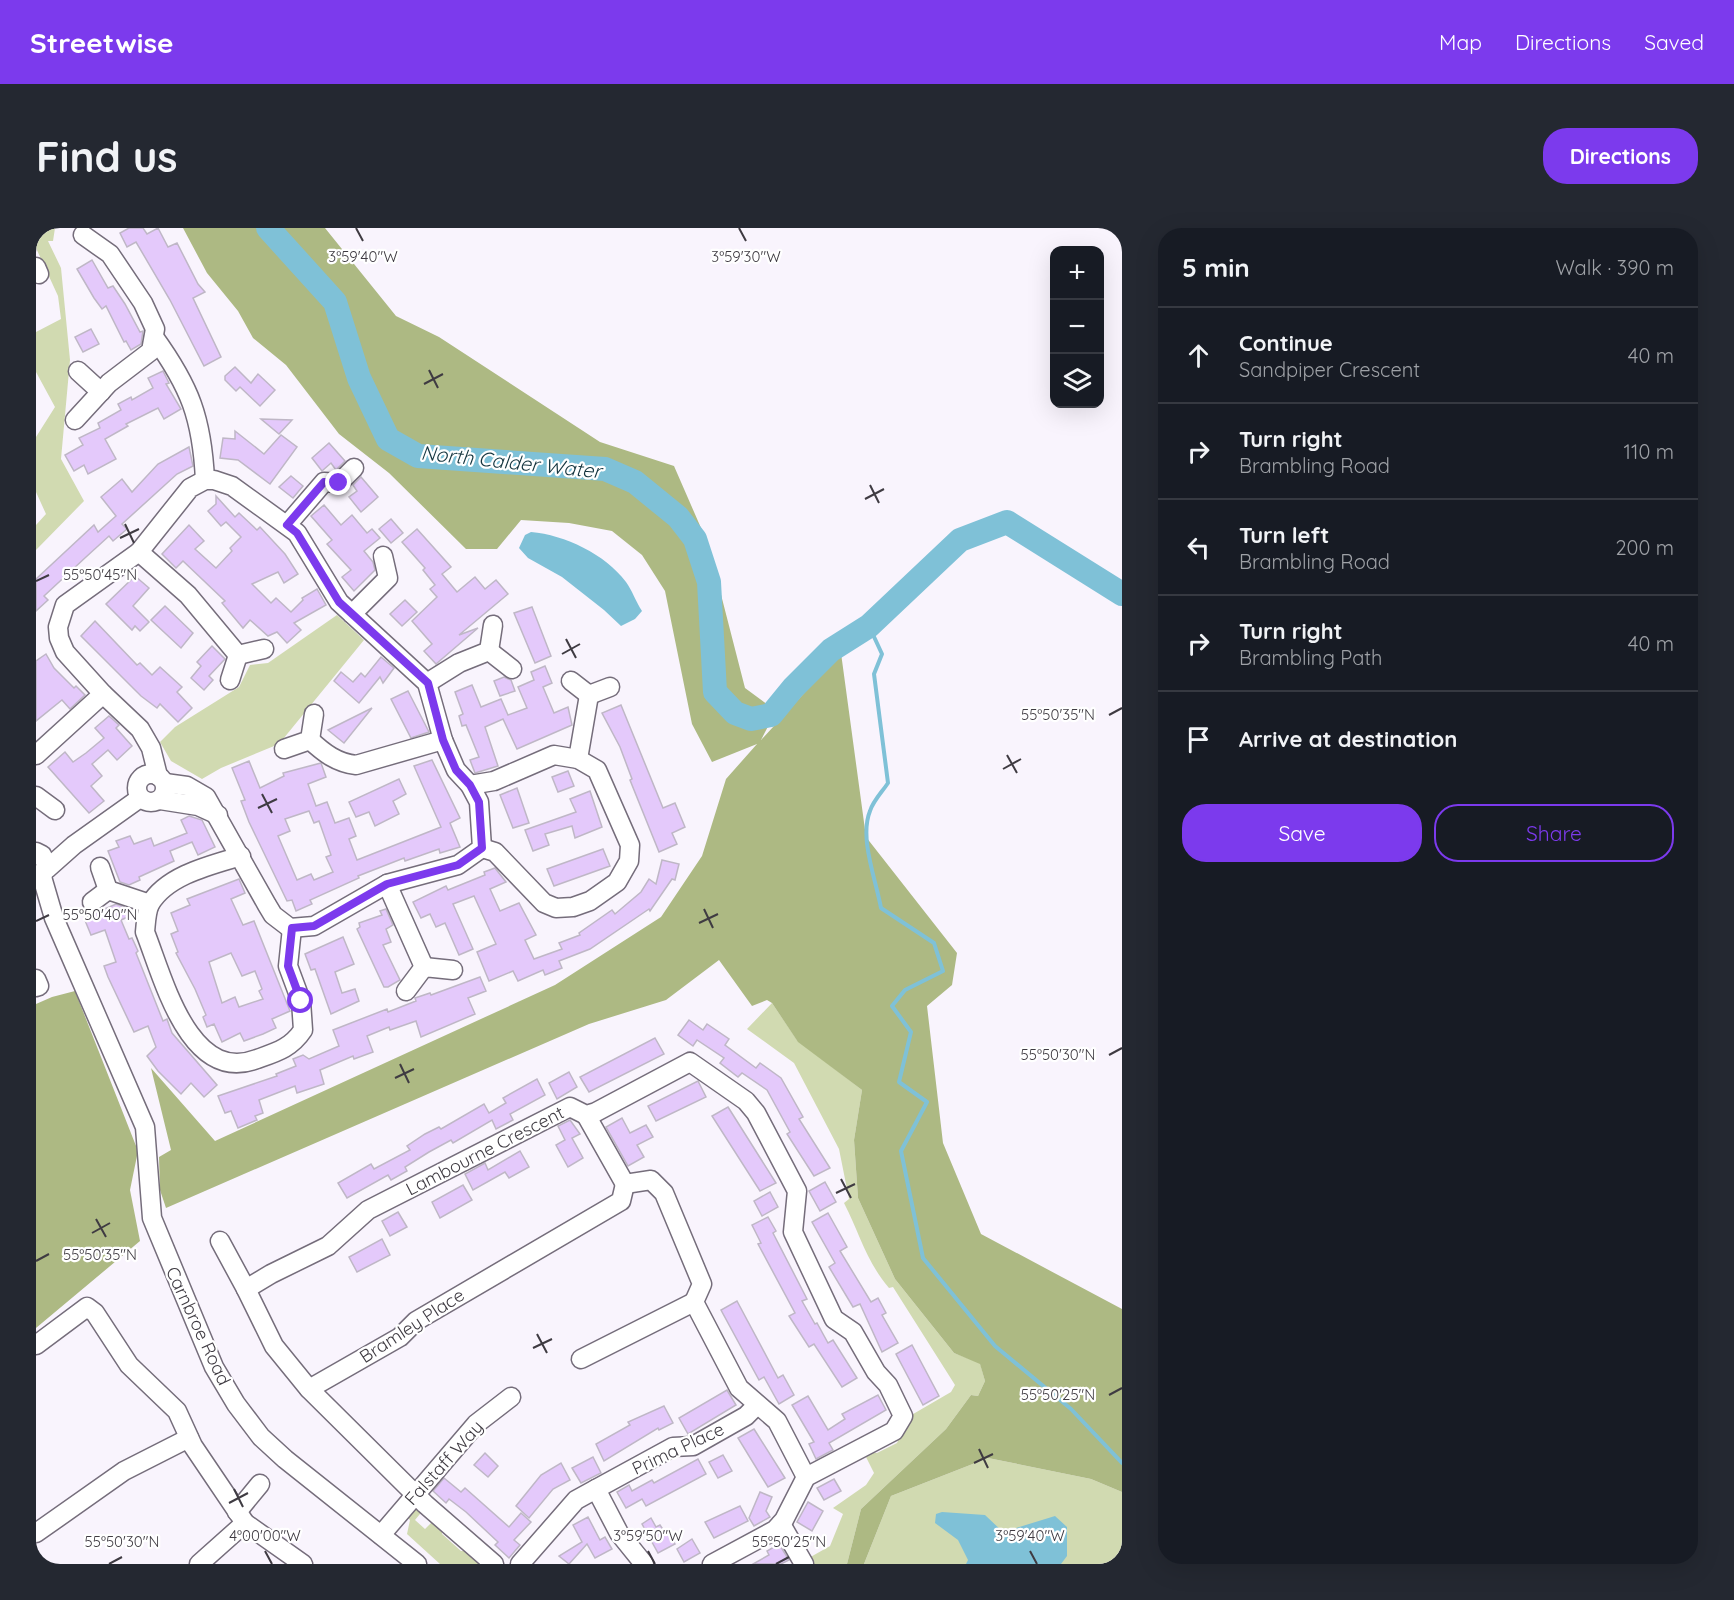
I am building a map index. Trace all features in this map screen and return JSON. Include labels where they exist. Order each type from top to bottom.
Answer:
[{"type":"street","points":[[75,420],[101,392],[151,351],[155,329],[122,268],[110,254],[83,235]]},
{"type":"street","points":[[154,337],[171,361],[197,411],[205,480]]},
{"type":"street","points":[[78,371],[101,392]]},
{"type":"street","points":[[287,525],[324,482],[339,483],[354,468]]},
{"type":"street","points":[[40,871],[140,798],[148,802],[157,784],[140,729],[103,694],[61,645],[58,638],[65,605],[139,552],[190,488],[205,480],[214,480],[232,486],[297,533],[339,602],[428,683],[443,740],[456,770],[470,785],[479,802],[482,848]]},
{"type":"street","points":[[139,552],[188,595],[238,655]]},
{"type":"street","points":[[352,614],[388,578],[383,556]]},
{"type":"street","points":[[489,651],[493,625]]},
{"type":"street","points":[[238,655],[264,649]]},
{"type":"street","points":[[428,683],[459,663],[489,651]]},
{"type":"street","points":[[489,651],[512,669]]},
{"type":"street","points":[[230,680],[238,655]]},
{"type":"street","points":[[571,681],[589,695]]},
{"type":"street","points":[[589,695],[610,687]]},
{"type":"street","points":[[36,755],[103,694]]},
{"type":"street","points":[[578,759],[589,695]]},
{"type":"street","points":[[310,740],[314,714]]},
{"type":"street","points":[[310,740],[323,752],[343,764],[356,765],[443,740]]},
{"type":"street","points":[[284,749],[310,740]]},
{"type":"street","points":[[470,785],[494,781],[554,755],[578,759],[597,771],[630,845],[629,861],[618,882],[590,901],[573,907],[556,908],[544,903],[495,852],[482,848]]},
{"type":"street","points":[[157,784],[218,815],[273,915],[292,928],[314,926],[387,884],[458,865],[482,848]]},
{"type":"street","points":[[36,796],[55,810]]},
{"type":"street","points":[[241,856],[183,876],[168,886],[150,904],[145,932],[175,1011],[196,1044],[216,1058],[246,1064],[286,1049],[303,1030],[301,1001],[288,966],[292,928]]},
{"type":"street","points":[[100,867],[108,890]]},
{"type":"street","name":"Carnbroe Road","points":[[40,871],[54,918],[144,1127],[152,1218],[214,1367],[236,1404],[261,1437],[285,1459],[417,1564]]},
{"type":"street","points":[[387,884],[424,968]]},
{"type":"street","points":[[108,890],[150,904]]},
{"type":"street","points":[[92,902],[108,890]]},
{"type":"street","points":[[424,968],[453,970]]},
{"type":"street","points":[[406,991],[424,968]]},
{"type":"street","points":[[36,979],[39,986],[36,987]]},
{"type":"street","name":"Lambourne Crescent","points":[[246,1289],[328,1246],[368,1210],[570,1107],[586,1114],[596,1112],[690,1062],[746,1101],[756,1113],[797,1191],[793,1232],[834,1319],[853,1332],[876,1372],[888,1384],[903,1416],[894,1431],[806,1477]]},
{"type":"street","points":[[581,1359],[694,1302],[702,1284],[664,1193],[651,1180],[625,1184],[586,1114]]},
{"type":"street","name":"Bramley Place","points":[[309,1389],[400,1337],[416,1321],[621,1201],[625,1184]]},
{"type":"street","points":[[220,1240],[274,1346],[309,1389],[415,1494],[494,1564]]},
{"type":"street","points":[[694,1302],[739,1388],[777,1421],[806,1477],[781,1524],[775,1530],[712,1564]]},
{"type":"street","points":[[36,1346],[87,1307],[94,1313],[129,1365],[177,1411],[191,1442],[241,1517],[303,1564]]},
{"type":"street","name":"Falstaff Way","points":[[381,1535],[476,1424],[511,1397]]},
{"type":"street","name":"Prima Place","points":[[596,1490],[673,1447],[693,1446],[746,1416],[757,1405]]},
{"type":"street","points":[[36,1533],[124,1471],[191,1442]]},
{"type":"street","points":[[199,1564],[241,1517],[260,1484]]},
{"type":"street","points":[[520,1564],[576,1500],[596,1490],[619,1533],[644,1564]]},
{"type":"street","points":[[781,1524],[804,1564]]},
{"type":"green space","points":[[36,228],[55,228],[53,241],[48,241],[61,268],[70,360],[61,459],[84,501],[36,550],[36,525],[46,514],[36,492],[36,437],[55,407],[36,372],[36,332],[61,319],[58,296],[36,248]]},
{"type":"green space","points":[[183,228],[325,228],[396,316],[439,337],[600,442],[674,466],[708,544],[745,688],[776,711],[761,740],[841,653],[866,837],[957,953],[952,985],[927,1006],[943,1143],[981,1234],[1122,1309],[1122,1492],[1091,1479],[988,1458],[891,1496],[864,1564],[847,1564],[861,1509],[946,1429],[971,1395],[978,1396],[985,1381],[980,1364],[954,1353],[895,1279],[858,1198],[854,1140],[862,1090],[798,1042],[772,1003],[767,1000],[752,1006],[719,960],[666,1000],[589,1024],[166,1208],[160,1190],[159,1157],[171,1150],[151,1068],[215,1141],[555,985],[661,917],[702,856],[726,779],[757,744],[712,762],[692,724],[665,591],[642,555],[612,531],[569,523],[521,520],[497,549],[466,549],[389,473],[339,434],[286,365],[253,338],[238,311],[207,273]]},
{"type":"green space","points":[[337,615],[364,640],[279,744],[221,768],[202,779],[171,761],[160,742],[175,727],[239,687],[250,665],[268,663]]},
{"type":"green space","points":[[75,991],[138,1151],[130,1190],[140,1241],[36,1328],[36,1004]]},
{"type":"green space","points":[[772,1003],[797,1040],[862,1090],[854,1140],[858,1198],[895,1279],[954,1353],[980,1363],[985,1381],[978,1396],[971,1395],[946,1429],[861,1509],[847,1564],[810,1564],[807,1559],[830,1546],[843,1514],[833,1508],[866,1485],[874,1473],[864,1453],[868,1451],[877,1453],[897,1443],[908,1417],[951,1392],[955,1385],[893,1287],[889,1288],[881,1278],[869,1257],[844,1203],[849,1199],[839,1149],[794,1063],[747,1029]]},
{"type":"green space","points":[[988,1458],[1091,1479],[1122,1492],[1122,1564],[864,1564],[891,1496]]},
{"type":"green space","points":[[417,1507],[424,1509],[415,1520],[425,1529],[435,1519],[442,1525],[442,1534],[461,1551],[471,1550],[487,1564],[440,1564],[407,1534],[410,1520],[407,1517]]},
{"type":"water","points":[[531,532],[557,537],[596,555],[626,582],[642,611],[635,619],[621,626],[562,577],[528,558],[519,548],[525,535]]},
{"type":"water","points":[[942,1512],[985,1515],[1003,1532],[1055,1516],[1067,1527],[1067,1556],[1061,1564],[966,1564],[968,1560],[958,1540],[935,1523],[936,1514]]},
{"type":"building","points":[[129,228],[143,228],[147,234],[158,228],[168,247],[177,243],[198,284],[205,292],[193,298],[221,357],[204,366],[170,300],[136,242],[127,247],[120,233]]},
{"type":"building","points":[[92,260],[108,288],[113,286],[140,332],[143,331],[141,344],[131,350],[126,341],[124,342],[106,306],[102,309],[77,269]]},
{"type":"building","points":[[91,329],[99,344],[83,352],[75,337]]},
{"type":"building","points":[[235,367],[251,383],[258,374],[275,390],[260,406],[240,387],[236,391],[225,380],[225,376]]},
{"type":"building","points":[[163,371],[169,383],[166,384],[181,409],[164,419],[158,408],[126,424],[128,426],[105,439],[116,459],[88,474],[84,465],[74,471],[65,455],[83,445],[79,438],[100,428],[98,423],[121,410],[118,404],[131,397],[132,400],[153,388],[148,378]]},
{"type":"building","points":[[261,419],[292,420],[279,434]]},
{"type":"building","points":[[235,431],[264,454],[281,435],[297,447],[270,484],[238,460],[220,458],[223,438],[235,439]]},
{"type":"building","points":[[329,443],[345,461],[336,470],[331,463],[322,471],[312,458]]},
{"type":"building","points":[[189,447],[193,466],[177,474],[122,524],[127,529],[113,541],[109,536],[86,557],[44,596],[48,600],[36,611],[36,579],[94,525],[98,532],[116,516],[101,497],[122,479],[132,492],[158,464]]},
{"type":"building","points":[[291,476],[303,486],[293,498],[279,487]]},
{"type":"building","points":[[361,477],[378,497],[361,512],[349,497],[357,491],[353,485]]},
{"type":"building","points":[[216,496],[235,517],[239,513],[257,530],[260,527],[285,554],[298,574],[284,583],[278,572],[252,584],[271,603],[276,598],[291,612],[303,600],[302,598],[317,589],[326,605],[294,623],[301,630],[287,643],[277,632],[268,636],[250,620],[243,628],[222,603],[225,601],[183,561],[176,568],[162,554],[189,525],[204,541],[195,549],[216,568],[232,551],[230,548],[241,537],[226,522],[221,526],[208,511],[216,504]]},
{"type":"building","points":[[324,505],[341,525],[352,515],[367,533],[372,529],[380,538],[364,551],[373,562],[375,570],[354,591],[342,577],[351,570],[327,544],[332,540],[311,516]]},
{"type":"building","points":[[391,519],[403,533],[391,543],[379,529]]},
{"type":"building","points":[[417,529],[451,567],[442,574],[457,592],[475,577],[485,589],[496,580],[508,594],[459,635],[478,628],[436,664],[424,651],[432,644],[412,621],[437,597],[430,589],[435,585],[423,570],[425,568],[402,542]]},
{"type":"building","points":[[135,576],[149,588],[133,606],[149,622],[140,631],[135,626],[132,630],[106,604]]},
{"type":"building","points":[[405,600],[417,612],[402,626],[390,614]]},
{"type":"building","points":[[165,606],[193,633],[181,648],[151,620]]},
{"type":"building","points":[[532,607],[551,656],[535,663],[514,613]]},
{"type":"building","points":[[95,621],[137,665],[140,663],[152,675],[160,667],[182,687],[177,692],[192,708],[178,722],[160,704],[157,708],[141,696],[81,636]]},
{"type":"building","points":[[212,646],[225,659],[209,676],[213,680],[204,690],[191,678],[201,666],[197,662]]},
{"type":"building","points":[[46,654],[54,668],[74,688],[76,686],[85,695],[70,709],[62,700],[36,721],[36,661]]},
{"type":"building","points":[[381,657],[394,668],[383,683],[380,677],[359,703],[334,681],[341,672],[353,682],[361,673],[365,677]]},
{"type":"building","points":[[545,666],[552,683],[543,687],[554,713],[568,707],[572,725],[517,749],[503,719],[485,727],[498,766],[475,773],[470,760],[479,757],[466,725],[462,726],[459,716],[463,714],[455,692],[472,685],[481,707],[501,699],[508,715],[527,708],[518,687],[534,680],[531,672]]},
{"type":"building","points":[[504,677],[511,680],[515,691],[500,696],[494,681]]},
{"type":"building","points":[[408,691],[429,732],[411,738],[391,699]]},
{"type":"building","points":[[621,705],[663,808],[675,803],[685,827],[672,833],[677,844],[659,852],[630,780],[632,779],[620,747],[602,713]]},
{"type":"building","points":[[372,708],[344,743],[328,730]]},
{"type":"building","points":[[109,716],[119,725],[116,728],[132,746],[117,760],[108,750],[92,764],[102,776],[91,786],[104,801],[89,813],[48,767],[65,752],[73,762],[104,738],[95,728]]},
{"type":"building","points":[[432,760],[460,818],[450,823],[460,847],[440,853],[439,849],[405,861],[404,858],[358,876],[359,878],[310,900],[312,904],[296,911],[292,900],[287,901],[249,822],[241,801],[245,800],[232,768],[249,761],[260,788],[284,776],[283,773],[321,763],[326,777],[308,784],[316,806],[327,802],[335,823],[349,818],[356,836],[349,839],[357,860],[441,827],[414,766]],"holes":[[[309,811],[314,823],[319,821],[331,855],[326,857],[333,872],[314,880],[311,874],[297,880],[278,836],[290,831],[285,819]]]},
{"type":"building","points":[[568,771],[574,786],[558,792],[552,777]]},
{"type":"building","points":[[399,779],[406,794],[393,801],[399,814],[375,826],[369,812],[356,817],[349,802]]},
{"type":"building","points":[[517,788],[529,823],[513,828],[500,795]]},
{"type":"building","points":[[590,791],[602,827],[575,838],[572,826],[545,834],[549,845],[533,851],[525,830],[576,812],[570,799]]},
{"type":"building","points":[[189,816],[202,820],[215,847],[198,855],[192,842],[170,851],[174,861],[139,877],[140,880],[129,885],[120,882],[108,851],[119,847],[116,841],[130,836],[134,844],[151,838],[154,846],[187,833],[181,820]]},
{"type":"building","points":[[603,849],[610,866],[554,886],[547,869]]},
{"type":"building","points":[[662,860],[679,864],[675,880],[672,879],[650,911],[649,909],[590,949],[559,961],[562,968],[545,975],[543,970],[518,981],[513,971],[489,981],[477,952],[496,944],[474,896],[453,904],[473,949],[459,955],[445,923],[436,927],[430,914],[421,918],[413,902],[446,886],[448,890],[485,875],[484,872],[495,868],[506,882],[490,889],[500,911],[519,903],[536,935],[525,940],[534,959],[562,949],[559,943],[580,935],[579,933],[612,910],[615,914],[641,892],[649,879],[656,884]]},
{"type":"building","points":[[239,879],[245,893],[231,899],[243,925],[254,921],[290,1011],[272,1019],[276,1028],[244,1041],[240,1033],[222,1042],[214,1024],[207,1027],[203,1017],[206,1015],[176,953],[178,952],[171,934],[178,931],[171,913],[190,905],[187,899]],"holes":[[[231,953],[242,976],[255,971],[263,999],[239,1007],[235,997],[222,1003],[209,962]]]},
{"type":"building","points":[[116,904],[127,908],[130,916],[121,920],[129,939],[132,938],[138,951],[136,953],[163,1021],[167,1019],[172,1033],[217,1085],[204,1097],[191,1083],[181,1094],[158,1071],[147,1056],[156,1047],[148,1026],[134,1032],[108,977],[104,966],[116,962],[105,930],[91,935],[84,918]]},
{"type":"building","points":[[386,909],[393,925],[386,929],[391,942],[383,945],[400,980],[384,987],[357,929],[360,927],[359,923],[382,915],[380,911]]},
{"type":"building","points":[[343,937],[354,964],[335,972],[342,993],[355,989],[359,1001],[331,1014],[315,969],[311,970],[305,954]]},
{"type":"building","points":[[480,977],[486,991],[468,998],[475,1014],[421,1037],[416,1021],[390,1030],[389,1027],[367,1036],[373,1052],[354,1059],[353,1056],[320,1070],[324,1084],[297,1093],[295,1086],[259,1100],[263,1113],[255,1116],[257,1120],[238,1128],[231,1111],[225,1113],[218,1096],[277,1076],[276,1074],[296,1066],[293,1059],[303,1055],[309,1059],[339,1046],[333,1030],[387,1009],[388,1012],[416,1001],[415,998],[430,993],[431,995]]},
{"type":"building","points":[[689,1020],[703,1030],[707,1024],[729,1039],[725,1045],[756,1068],[760,1063],[781,1078],[803,1117],[799,1119],[830,1168],[814,1176],[787,1134],[790,1132],[767,1090],[742,1073],[738,1077],[720,1063],[724,1058],[697,1040],[693,1046],[678,1035]]},
{"type":"building","points":[[655,1038],[664,1054],[589,1092],[580,1077]]},
{"type":"building","points":[[569,1072],[577,1087],[557,1099],[549,1083]]},
{"type":"building","points":[[537,1079],[545,1095],[510,1114],[513,1120],[496,1129],[492,1120],[453,1143],[451,1140],[429,1152],[405,1167],[407,1171],[391,1180],[388,1175],[347,1198],[338,1183],[371,1164],[374,1169],[410,1150],[407,1146],[425,1134],[439,1127],[441,1129],[484,1104],[489,1113],[506,1103],[503,1098]]},
{"type":"building","points":[[698,1081],[706,1097],[656,1121],[648,1106]]},
{"type":"building","points":[[728,1107],[776,1183],[760,1191],[712,1116]]},
{"type":"building","points":[[622,1118],[630,1133],[646,1125],[653,1137],[637,1145],[644,1157],[628,1166],[606,1127]]},
{"type":"building","points":[[570,1120],[580,1134],[572,1138],[583,1158],[568,1167],[556,1145],[565,1140],[558,1126]]},
{"type":"building","points":[[520,1151],[529,1167],[509,1178],[505,1172],[473,1190],[465,1174],[485,1163],[488,1170]]},
{"type":"building","points":[[825,1182],[836,1202],[820,1211],[809,1191]]},
{"type":"building","points":[[463,1185],[472,1200],[440,1218],[432,1202]]},
{"type":"building","points":[[770,1192],[778,1207],[762,1216],[754,1201]]},
{"type":"building","points":[[398,1212],[407,1227],[390,1236],[382,1221]]},
{"type":"building","points":[[828,1213],[847,1247],[840,1251],[871,1302],[878,1298],[886,1313],[882,1315],[898,1343],[882,1352],[860,1304],[853,1307],[829,1267],[835,1263],[812,1222]]},
{"type":"building","points":[[768,1217],[776,1231],[773,1233],[807,1299],[802,1301],[828,1343],[833,1340],[857,1378],[842,1387],[814,1344],[809,1347],[789,1316],[795,1313],[758,1244],[761,1243],[752,1225]]},
{"type":"building","points":[[382,1239],[390,1255],[357,1272],[349,1257]]},
{"type":"building","points":[[737,1301],[778,1378],[783,1375],[794,1395],[779,1404],[764,1377],[759,1380],[721,1310]]},
{"type":"building","points":[[912,1345],[939,1396],[923,1405],[896,1354]]},
{"type":"building","points":[[727,1390],[736,1405],[688,1434],[679,1418]]},
{"type":"building","points":[[878,1395],[886,1410],[829,1443],[833,1450],[816,1459],[809,1444],[814,1442],[792,1405],[808,1396],[828,1430],[845,1419],[842,1414]]},
{"type":"building","points":[[664,1406],[673,1423],[659,1430],[658,1428],[604,1461],[596,1444],[630,1425],[628,1422]]},
{"type":"building","points":[[754,1429],[785,1478],[768,1487],[738,1438]]},
{"type":"building","points":[[485,1453],[498,1466],[488,1477],[474,1465]]},
{"type":"building","points":[[723,1455],[732,1471],[718,1478],[709,1462]]},
{"type":"building","points":[[593,1457],[601,1473],[581,1483],[572,1468]]},
{"type":"building","points":[[698,1459],[706,1474],[646,1506],[642,1499],[626,1508],[617,1492],[629,1485],[632,1491],[652,1480],[654,1483]]},
{"type":"building","points":[[561,1463],[570,1480],[553,1489],[529,1518],[516,1506],[541,1475]]},
{"type":"building","points":[[444,1478],[461,1492],[465,1488],[509,1527],[521,1513],[531,1522],[514,1540],[520,1545],[509,1558],[495,1545],[498,1542],[466,1512],[449,1499],[446,1503],[433,1491]]},
{"type":"building","points":[[834,1479],[841,1491],[824,1500],[817,1488]]},
{"type":"building","points":[[760,1492],[772,1497],[766,1511],[770,1517],[754,1526],[749,1518]]},
{"type":"building","points":[[808,1502],[823,1511],[812,1531],[797,1522]]},
{"type":"building","points":[[740,1506],[748,1521],[714,1538],[705,1522]]},
{"type":"building","points":[[588,1517],[600,1540],[605,1537],[612,1549],[595,1558],[587,1544],[569,1564],[559,1556],[582,1542],[573,1525]]},
{"type":"building","points":[[651,1518],[656,1527],[660,1525],[664,1531],[666,1530],[675,1544],[658,1553],[642,1524]]},
{"type":"building","points":[[692,1539],[700,1553],[684,1562],[677,1549]]},
{"type":"building","points":[[779,1544],[789,1560],[781,1564],[753,1564],[769,1555],[767,1551]]},
{"type":"waterway","name":"North Calder Water","points":[[268,228],[335,302],[359,378],[388,439],[418,456],[605,469],[635,482],[678,517],[695,539],[709,582],[715,692],[735,713],[751,719],[771,715],[793,688],[831,650],[869,626],[960,540],[1007,522],[1122,594]]},
{"type":"waterway","points":[[869,626],[882,654],[874,674],[888,783],[870,811],[867,822],[867,846],[881,908],[934,943],[943,971],[905,990],[892,1006],[911,1032],[899,1082],[927,1102],[901,1151],[923,1258],[995,1346],[1071,1409],[1122,1463]]},
{"type":"route","points":[[301,1001],[288,966],[292,928],[314,926],[387,884],[458,865],[482,848],[479,802],[470,785],[456,770],[443,740],[428,683],[410,664],[339,602],[297,533],[287,525],[324,482],[339,483]]}]
